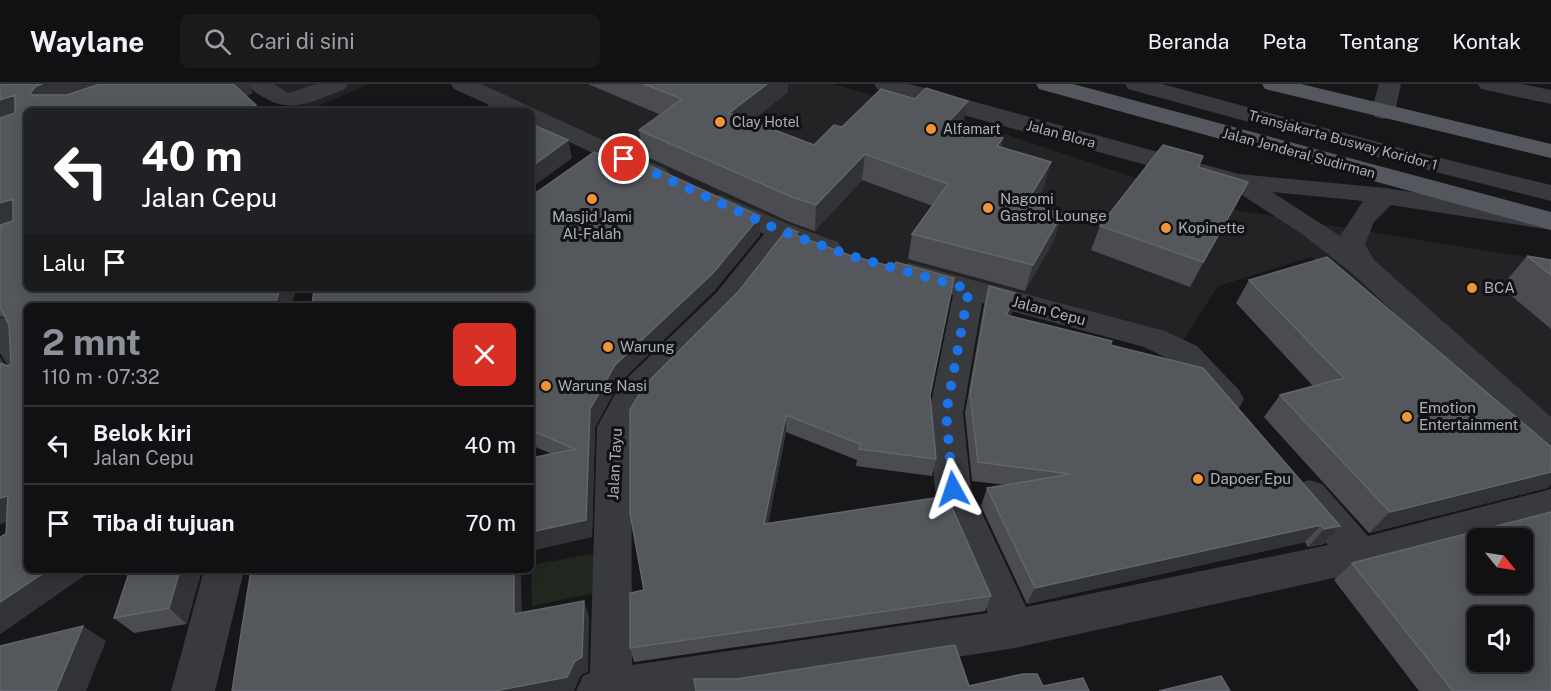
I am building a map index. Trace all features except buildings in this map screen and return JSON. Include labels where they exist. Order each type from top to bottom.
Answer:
[{"type":"main road","name":"Jalan Jenderal Sudirman","points":[[1047,84],[1551,221]]},
{"type":"main road","points":[[1273,84],[1551,151]]},
{"type":"street","points":[[258,84],[283,105],[337,84]]},
{"type":"street","points":[[462,84],[515,108]]},
{"type":"street","name":"Jalan Blora","points":[[885,84],[971,110],[1238,182],[1310,187],[1385,196],[1551,221]]},
{"type":"street","name":"Transjakarta Busway Koridor 1","points":[[1136,84],[1385,152],[1551,193]]},
{"type":"street","name":"Transjakarta Busway Koridor 1","points":[[1190,84],[1551,171]]},
{"type":"street","points":[[1383,112],[1390,84]]},
{"type":"street","points":[[1489,84],[1551,97]]},
{"type":"street","points":[[534,117],[595,157],[687,188],[781,231],[851,256]]},
{"type":"street","name":"Jalan Blora","points":[[1238,182],[1312,228],[1362,266],[1551,438]]},
{"type":"street","points":[[1362,266],[1352,244],[1356,226],[1368,210],[1385,196]]},
{"type":"street","name":"Jalan Tayu","points":[[605,689],[614,427],[633,393],[727,300],[781,231]]},
{"type":"street","name":"Jalan Cepu","points":[[883,265],[1154,339],[1186,354],[1245,420]]},
{"type":"street","points":[[969,289],[946,413],[953,489],[1015,629]]},
{"type":"street","points":[[0,328],[18,362]]},
{"type":"street","points":[[1291,474],[1361,555]]},
{"type":"street","points":[[605,689],[1015,629],[1361,555],[1551,506]]},
{"type":"street","points":[[193,691],[223,573]]},
{"type":"shaded area","points":[[263,84],[369,84],[313,108],[291,108]]},
{"type":"shaded area","points":[[466,84],[833,84],[960,119],[1228,209],[1551,261],[1551,443],[1311,257],[1218,286],[1176,352],[778,234],[534,112],[534,108],[524,108]]},
{"type":"shaded area","points":[[602,552],[605,591],[532,606],[531,573],[534,573],[534,564]]},
{"type":"place","name":"Clay Hotel","points":[[720,122]]},
{"type":"place","name":"Alfamart","points":[[931,129]]},
{"type":"place","name":"Masjid Jami Al-Falah","points":[[592,199]]},
{"type":"place","name":"Nagomi Gastrol Lounge","points":[[988,208]]},
{"type":"place","name":"Kopinette","points":[[1166,228]]},
{"type":"place","name":"BCA","points":[[1472,288]]},
{"type":"place","name":"Warung","points":[[608,347]]},
{"type":"place","name":"Warung Nasi","points":[[546,386]]},
{"type":"place","name":"Emotion Entertainment","points":[[1407,417]]},
{"type":"place","name":"Dapoer Epu","points":[[1198,479]]},
{"type":"route","points":[[624,159],[781,231],[851,256],[969,289],[946,413],[953,489]]}]
